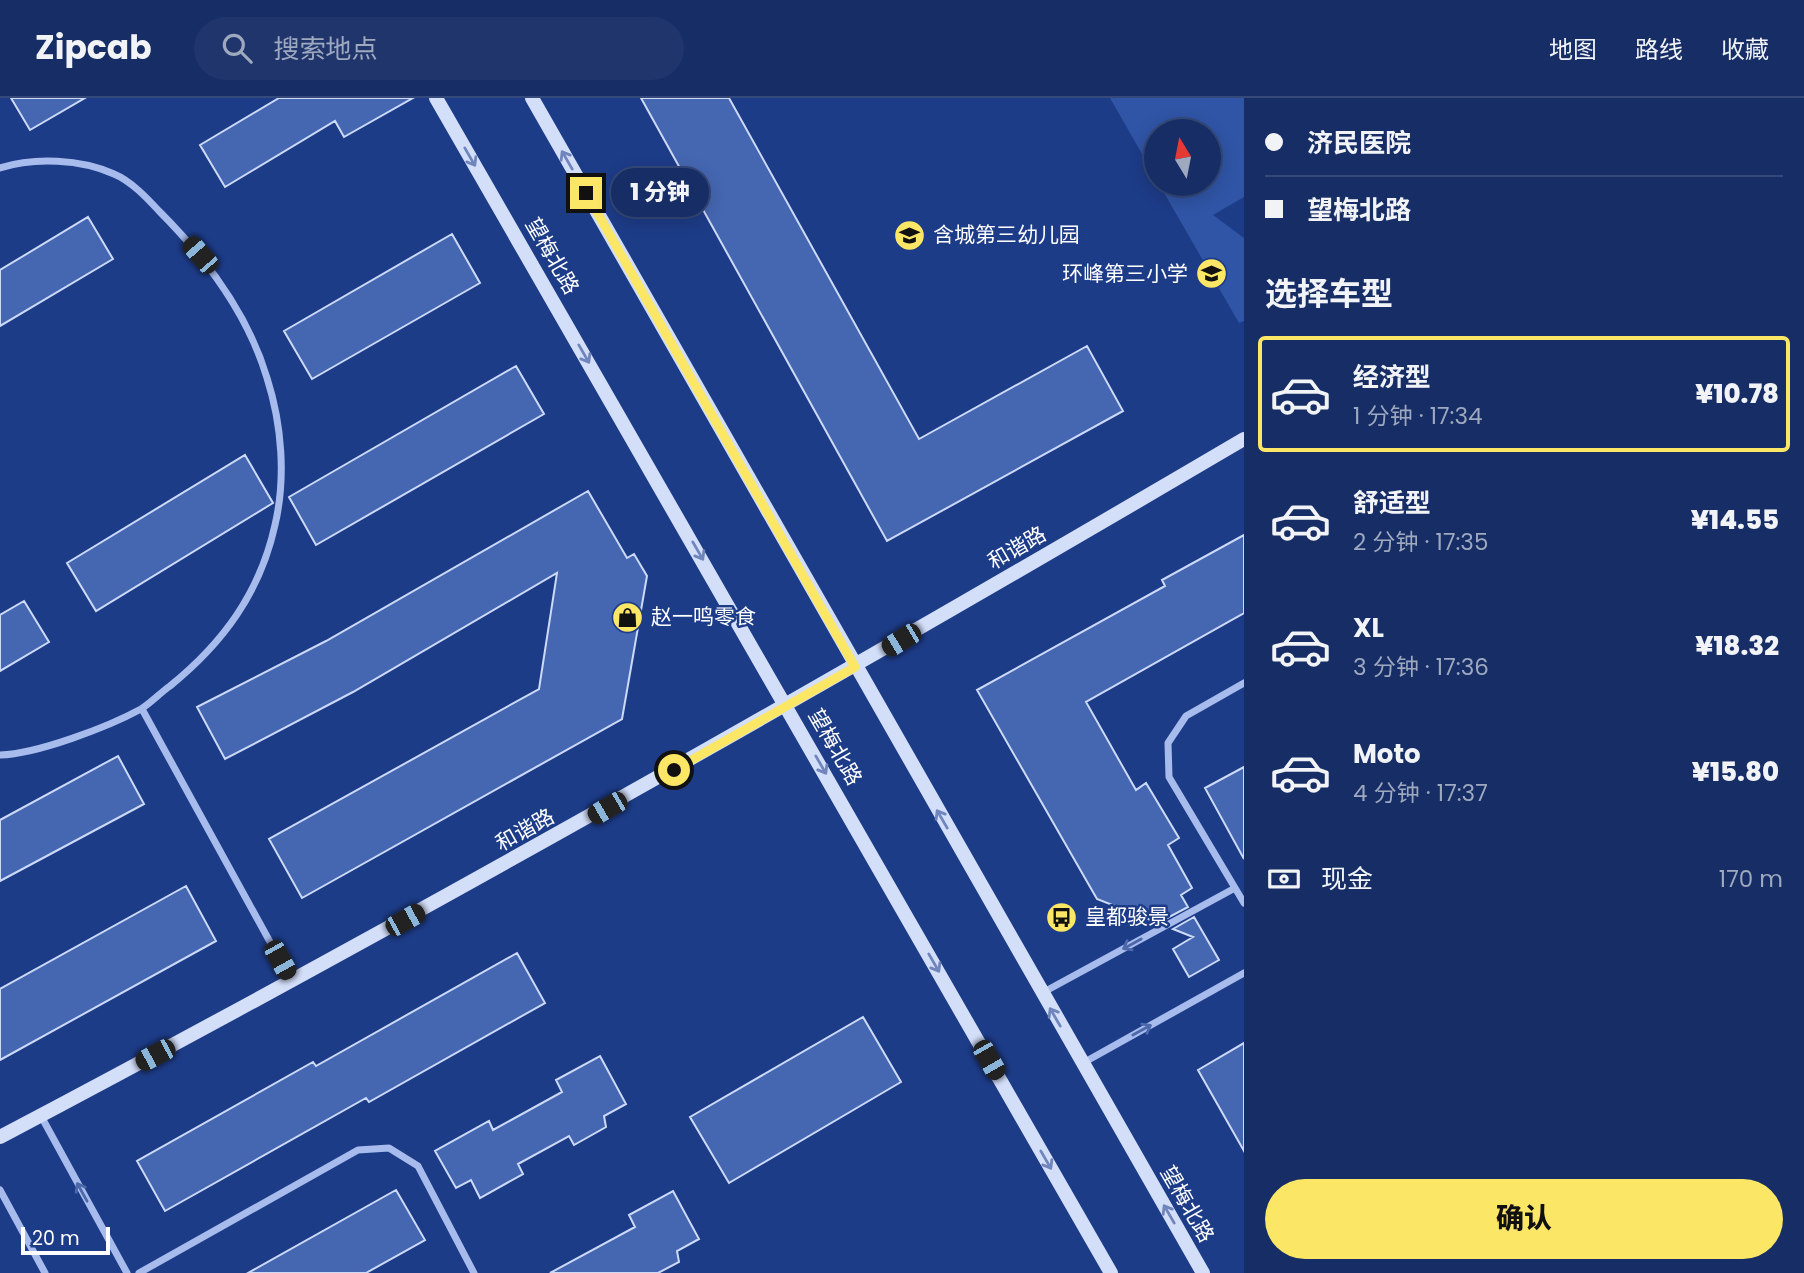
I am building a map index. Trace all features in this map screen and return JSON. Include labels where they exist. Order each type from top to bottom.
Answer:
[{"type":"main road","name":"望梅北路","points":[[436,98],[1111,1273]]},
{"type":"main road","name":"望梅北路","points":[[532,98],[1203,1273]]},
{"type":"main road","name":"和谐路","points":[[0,1137],[292,982],[787,706],[1244,439]]},
{"type":"street","points":[[0,169],[19,162],[73,163],[116,174],[144,195],[214,272],[247,328],[268,379],[280,440],[281,480],[275,524],[266,558],[237,618],[193,667],[142,709],[65,741],[0,755]]},
{"type":"street","points":[[1244,683],[1186,716],[1168,743],[1169,777],[1244,903]]},
{"type":"street","points":[[142,709],[292,982]]},
{"type":"street","points":[[1042,993],[1235,888]]},
{"type":"street","points":[[1082,1064],[1244,973]]},
{"type":"street","points":[[41,1116],[127,1273]]},
{"type":"street","points":[[139,1273],[358,1150],[388,1148],[418,1166],[474,1273]]},
{"type":"street","points":[[0,1190],[46,1273]]},
{"type":"shaded area","points":[[1110,98],[1244,98],[1244,197],[1213,215],[1244,238],[1244,321],[1239,323],[1166,196],[1222,196],[1222,119],[1144,119],[1144,157]]},
{"type":"building","points":[[11,98],[85,98],[30,130]]},
{"type":"building","points":[[279,98],[413,98],[344,137],[335,121],[225,187],[200,145]]},
{"type":"building","points":[[641,98],[729,98],[919,439],[1087,346],[1123,411],[887,541]]},
{"type":"building","points":[[88,217],[113,259],[0,326],[0,270]]},
{"type":"building","points":[[452,234],[480,283],[312,379],[284,331]]},
{"type":"building","points":[[516,366],[544,414],[316,545],[289,497]]},
{"type":"building","points":[[245,455],[273,503],[96,611],[67,563]]},
{"type":"building","points":[[588,491],[627,558],[634,554],[647,576],[622,719],[302,898],[269,839],[539,689],[557,573],[353,692],[225,759],[197,707],[326,641]]},
{"type":"building","points":[[1244,535],[1244,613],[1086,702],[1136,790],[1146,783],[1179,838],[1168,845],[1192,888],[1181,895],[1188,907],[1158,923],[1097,899],[977,690],[1165,586],[1162,580]]},
{"type":"building","points":[[24,601],[49,642],[0,671],[0,615]]},
{"type":"building","points":[[118,756],[144,804],[0,881],[0,820]]},
{"type":"building","points":[[1244,767],[1244,859],[1205,788]]},
{"type":"building","points":[[186,886],[216,941],[0,1060],[0,989]]},
{"type":"building","points":[[1194,917],[1219,960],[1189,977],[1173,949],[1193,937],[1173,929]]},
{"type":"building","points":[[517,953],[545,1003],[369,1102],[366,1098],[165,1211],[137,1161],[313,1062],[316,1066]]},
{"type":"building","points":[[863,1017],[901,1082],[729,1183],[690,1117]]},
{"type":"building","points":[[1244,1043],[1244,1151],[1198,1070]]},
{"type":"building","points":[[600,1056],[626,1104],[604,1116],[606,1127],[574,1145],[569,1136],[518,1164],[523,1174],[480,1198],[471,1180],[456,1188],[435,1151],[489,1121],[493,1130],[562,1092],[556,1080]]},
{"type":"building","points":[[396,1190],[425,1240],[366,1273],[248,1273]]},
{"type":"building","points":[[673,1191],[699,1239],[677,1251],[679,1262],[658,1273],[550,1273],[635,1227],[629,1215]]},
{"type":"place","name":"含城第三幼儿园","points":[[910,235]]},
{"type":"place","name":"环峰第三小学","points":[[1211,274]]},
{"type":"place","name":"赵一鸣零食","points":[[628,617]]},
{"type":"place","name":"皇都骏景","points":[[1062,917]]},
{"type":"route","points":[[586,193],[855,667],[674,770]]}]
